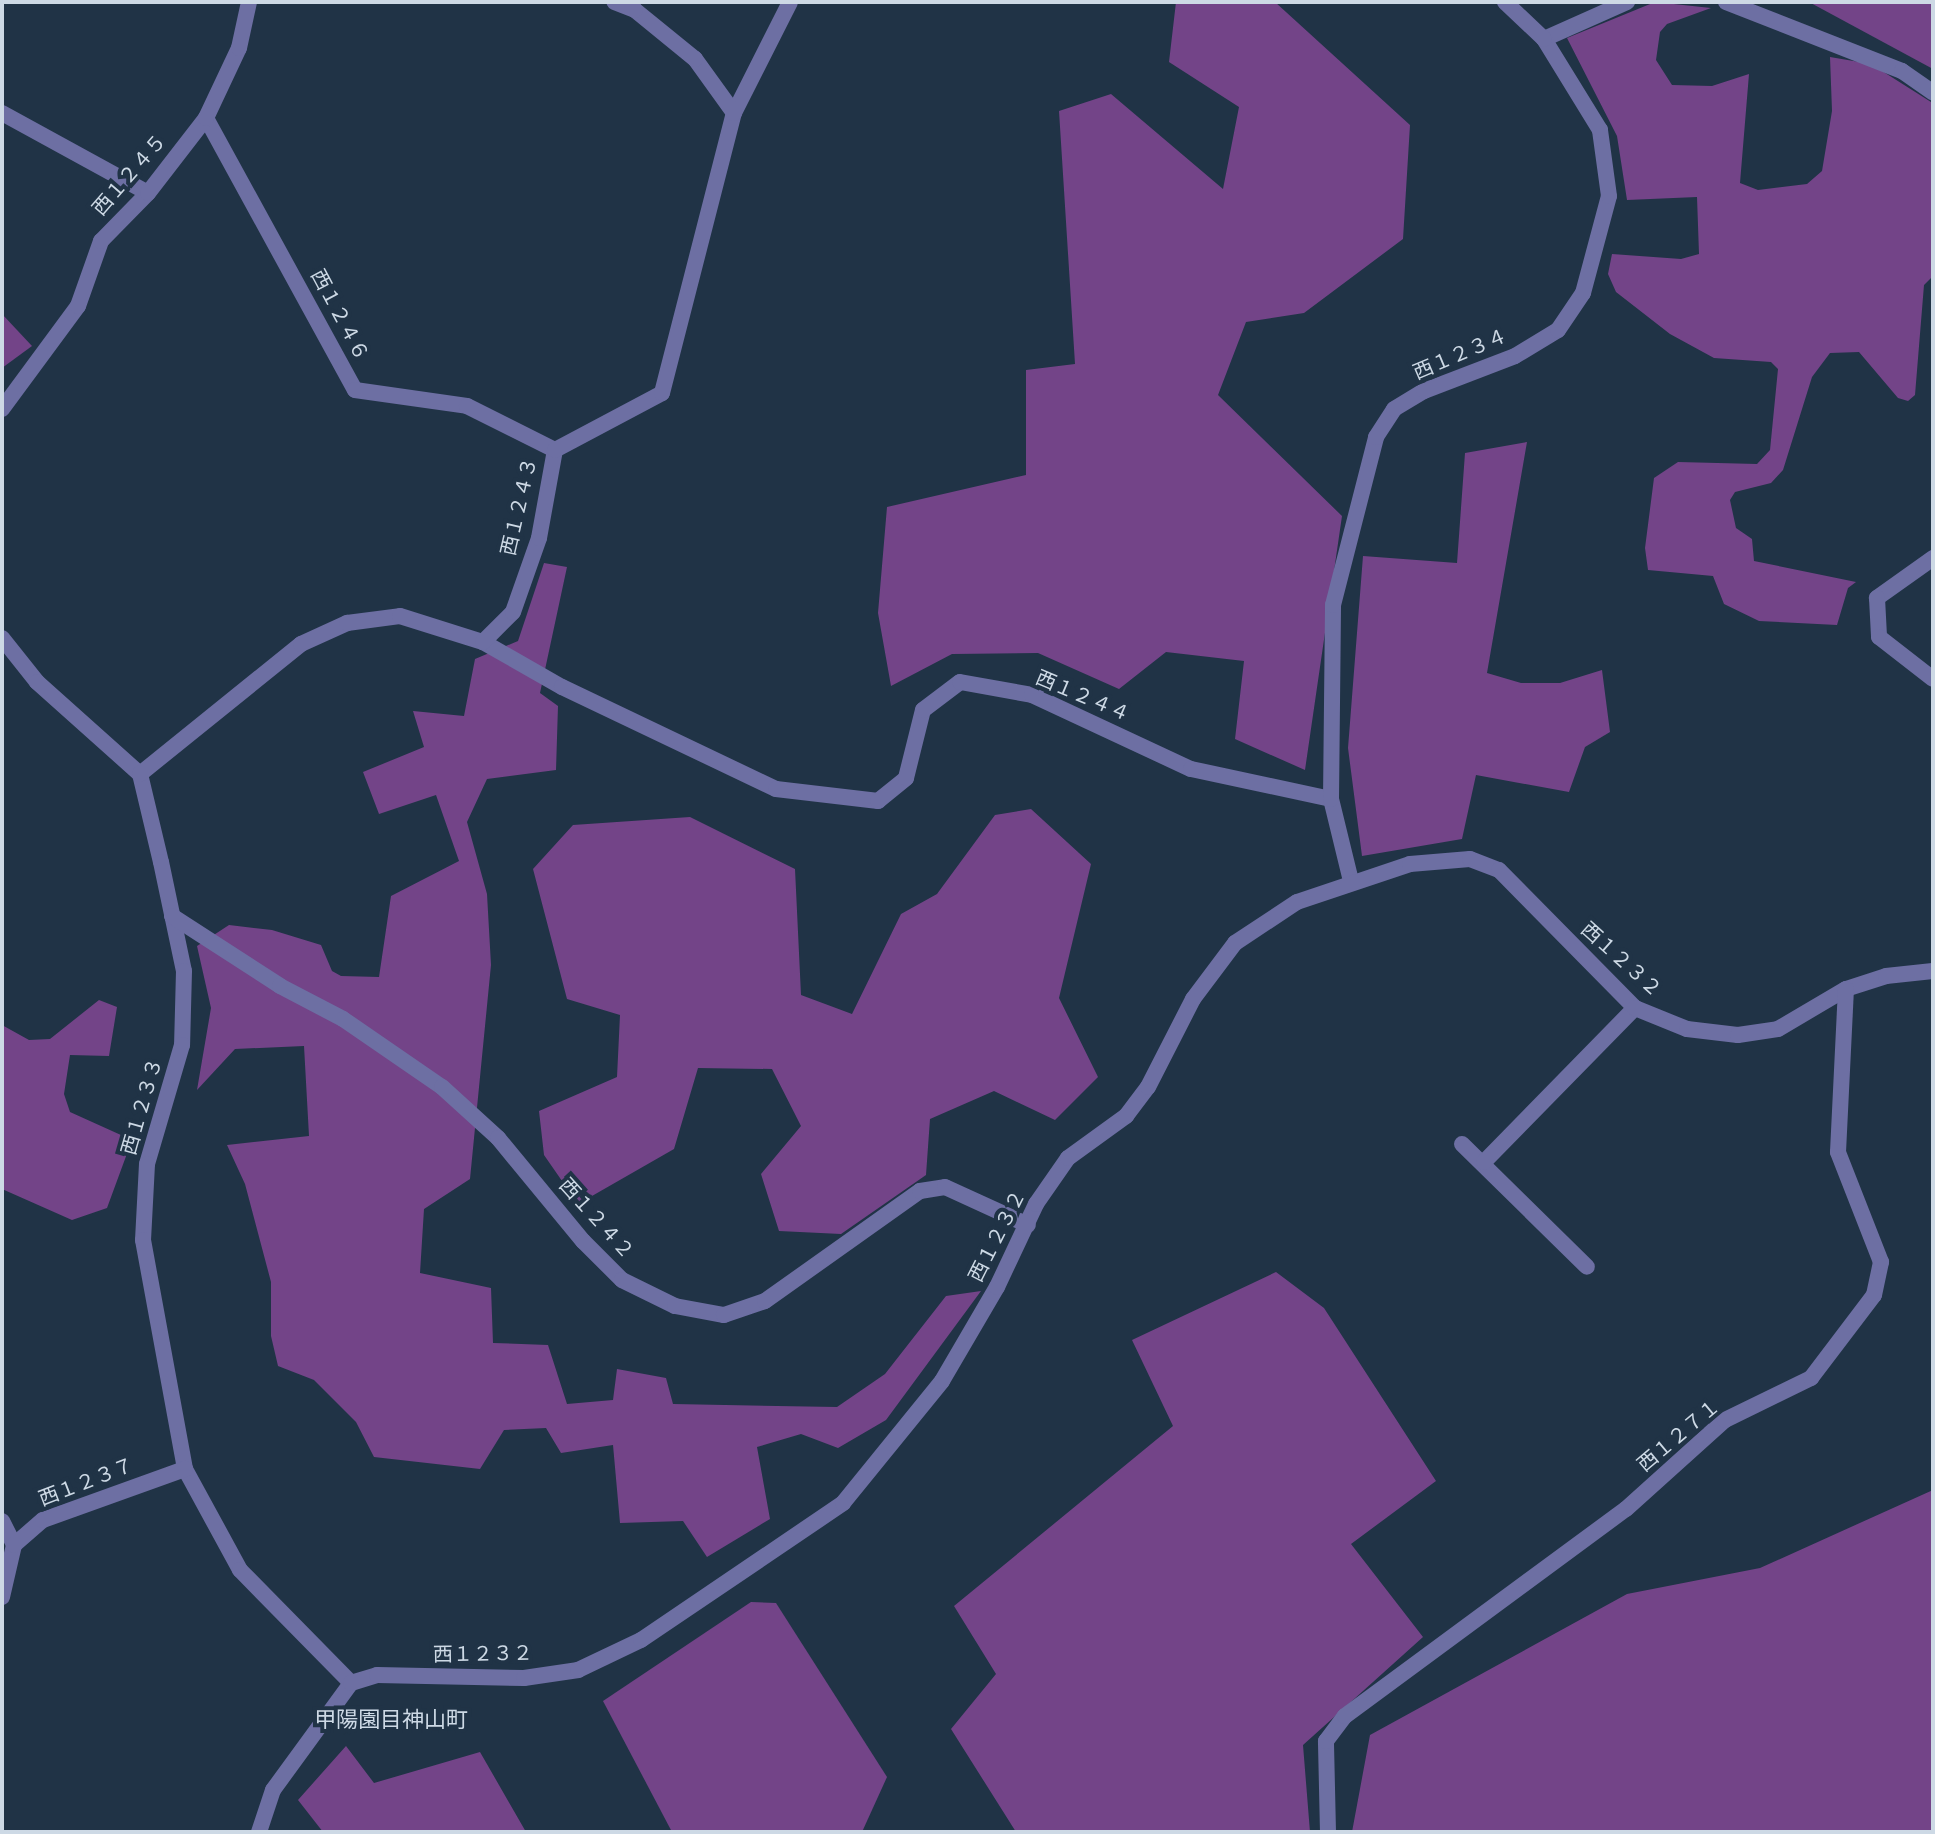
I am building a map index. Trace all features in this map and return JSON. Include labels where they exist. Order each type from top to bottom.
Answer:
[{"type":"street","name":"西１２４５","points":[[2,409],[78,306],[101,241],[148,193],[206,118],[239,48],[249,2]]},
{"type":"street","points":[[614,2],[635,10],[695,59],[734,113]]},
{"type":"street","name":"西１２４３","points":[[483,642],[513,612],[539,538],[555,450],[662,393],[734,113],[790,2]]},
{"type":"street","name":"西１２３４","points":[[1351,881],[1331,799],[1333,605],[1376,437],[1394,409],[1404,403],[1515,356],[1558,330],[1583,293],[1597,254],[1609,196],[1600,130],[1544,39],[1505,2]]},
{"type":"street","points":[[1544,39],[1627,2]]},
{"type":"street","points":[[1726,2],[1902,71],[1933,93]]},
{"type":"street","points":[[2,113],[148,193]]},
{"type":"street","name":"西１２４６","points":[[206,118],[355,390],[467,406],[555,450]]},
{"type":"street","points":[[1933,558],[1877,598],[1879,637],[1933,679]]},
{"type":"street","points":[[2,638],[37,682],[140,774],[301,644],[347,623],[400,616],[483,642]]},
{"type":"street","name":"西１２４４","points":[[483,642],[562,687],[776,789],[878,801],[906,778],[923,710],[960,682],[1032,695],[1191,769],[1331,799]]},
{"type":"street","name":"西１２３３","points":[[140,774],[184,971],[182,1045],[147,1164],[143,1240],[185,1469],[240,1570],[351,1683]]},
{"type":"street","name":"西１２３２","points":[[351,1683],[377,1675],[524,1678],[578,1670],[641,1640],[843,1503],[942,1381],[1028,1225],[1036,1204],[1068,1158],[1126,1116],[1148,1087],[1193,999],[1235,943],[1297,902],[1351,881],[1410,864],[1470,859],[1499,870],[1635,1008],[1687,1029],[1738,1035],[1778,1029],[1846,989],[1886,976],[1933,971]]},
{"type":"street","name":"西１２４２","points":[[172,916],[280,986],[343,1019],[442,1087],[498,1138],[583,1241],[622,1280],[675,1306],[724,1315],[765,1301],[920,1191],[945,1187],[1028,1225]]},
{"type":"street","name":"西１２７１","points":[[1328,1832],[1326,1741],[1345,1716],[1626,1509],[1725,1420],[1811,1378],[1874,1295],[1881,1262],[1838,1152],[1846,989]]},
{"type":"street","points":[[1484,1162],[1635,1008]]},
{"type":"street","points":[[1462,1144],[1484,1162],[1587,1267]]},
{"type":"street","name":"西１２３７","points":[[14,1545],[43,1520],[185,1469]]},
{"type":"street","points":[[2,1521],[14,1545],[2,1597]]},
{"type":"street","points":[[259,1832],[273,1790],[351,1683]]},
{"type":"shaded area","points":[[1176,2],[1275,2],[1410,125],[1403,239],[1304,313],[1246,322],[1218,395],[1342,516],[1305,770],[1235,739],[1244,661],[1166,652],[1119,689],[1038,653],[952,654],[891,686],[878,613],[887,507],[1026,475],[1026,370],[1075,364],[1059,111],[1111,94],[1223,189],[1239,107],[1169,62]]},
{"type":"shaded area","points":[[1655,2],[1711,8],[1667,24],[1660,32],[1656,60],[1672,85],[1712,86],[1749,74],[1740,183],[1758,190],[1807,184],[1822,171],[1832,111],[1830,57],[1871,64],[1931,102],[1933,276],[1924,285],[1915,395],[1908,401],[1898,398],[1859,352],[1830,353],[1812,377],[1783,470],[1771,483],[1735,492],[1730,500],[1736,528],[1752,539],[1754,561],[1856,582],[1848,588],[1837,625],[1759,621],[1724,604],[1713,576],[1648,570],[1645,548],[1654,478],[1678,462],[1757,464],[1770,450],[1778,369],[1771,362],[1714,358],[1670,334],[1616,292],[1608,274],[1612,254],[1681,259],[1699,254],[1697,197],[1627,200],[1617,136],[1567,38]]},
{"type":"shaded area","points":[[1809,2],[1933,2],[1933,69]]},
{"type":"shaded area","points":[[2,314],[32,346],[2,368]]},
{"type":"shaded area","points":[[1527,442],[1487,673],[1521,683],[1560,683],[1602,670],[1610,732],[1585,747],[1569,792],[1476,775],[1462,839],[1362,856],[1348,748],[1363,556],[1457,563],[1465,453]]},
{"type":"shaded area","points":[[544,563],[567,567],[540,693],[558,706],[556,770],[487,779],[467,822],[487,894],[491,965],[470,1179],[424,1209],[420,1273],[491,1288],[493,1343],[548,1345],[567,1404],[613,1400],[617,1369],[666,1378],[673,1404],[837,1407],[885,1374],[946,1296],[981,1291],[886,1420],[838,1448],[801,1434],[757,1447],[770,1519],[707,1557],[683,1521],[620,1523],[613,1445],[561,1453],[546,1428],[504,1430],[480,1469],[374,1457],[356,1422],[314,1380],[278,1366],[271,1336],[271,1282],[245,1184],[227,1145],[309,1136],[304,1046],[235,1049],[197,1090],[211,1008],[197,946],[229,925],[272,930],[321,945],[332,971],[341,976],[379,977],[391,896],[459,861],[436,795],[379,814],[363,772],[424,747],[413,711],[464,716],[475,659],[518,641]]},
{"type":"shaded area","points":[[1031,809],[1091,864],[1059,998],[1098,1077],[1055,1120],[994,1091],[930,1119],[926,1175],[841,1234],[779,1231],[761,1174],[801,1126],[772,1069],[698,1068],[674,1149],[578,1204],[544,1155],[539,1111],[617,1077],[620,1015],[567,999],[533,869],[573,825],[690,817],[795,869],[801,995],[852,1014],[901,914],[937,894],[995,815]]},
{"type":"shaded area","points":[[99,1000],[117,1007],[109,1056],[70,1055],[64,1094],[70,1112],[132,1140],[107,1208],[72,1220],[2,1189],[2,1025],[29,1040],[50,1039]]},
{"type":"shaded area","points":[[1276,1272],[1324,1308],[1436,1481],[1351,1544],[1423,1637],[1303,1745],[1310,1832],[1016,1832],[951,1729],[996,1674],[954,1606],[1173,1426],[1132,1340]]},
{"type":"shaded area","points":[[1933,1490],[1933,1832],[1352,1832],[1370,1735],[1627,1594],[1760,1568]]},
{"type":"shaded area","points":[[751,1602],[776,1603],[887,1777],[862,1832],[672,1832],[603,1701]]},
{"type":"shaded area","points":[[346,1746],[374,1783],[480,1752],[526,1832],[323,1832],[298,1800]]},
{"type":"district","name":"甲陽園目神山町","points":[[391,1722]]}]
